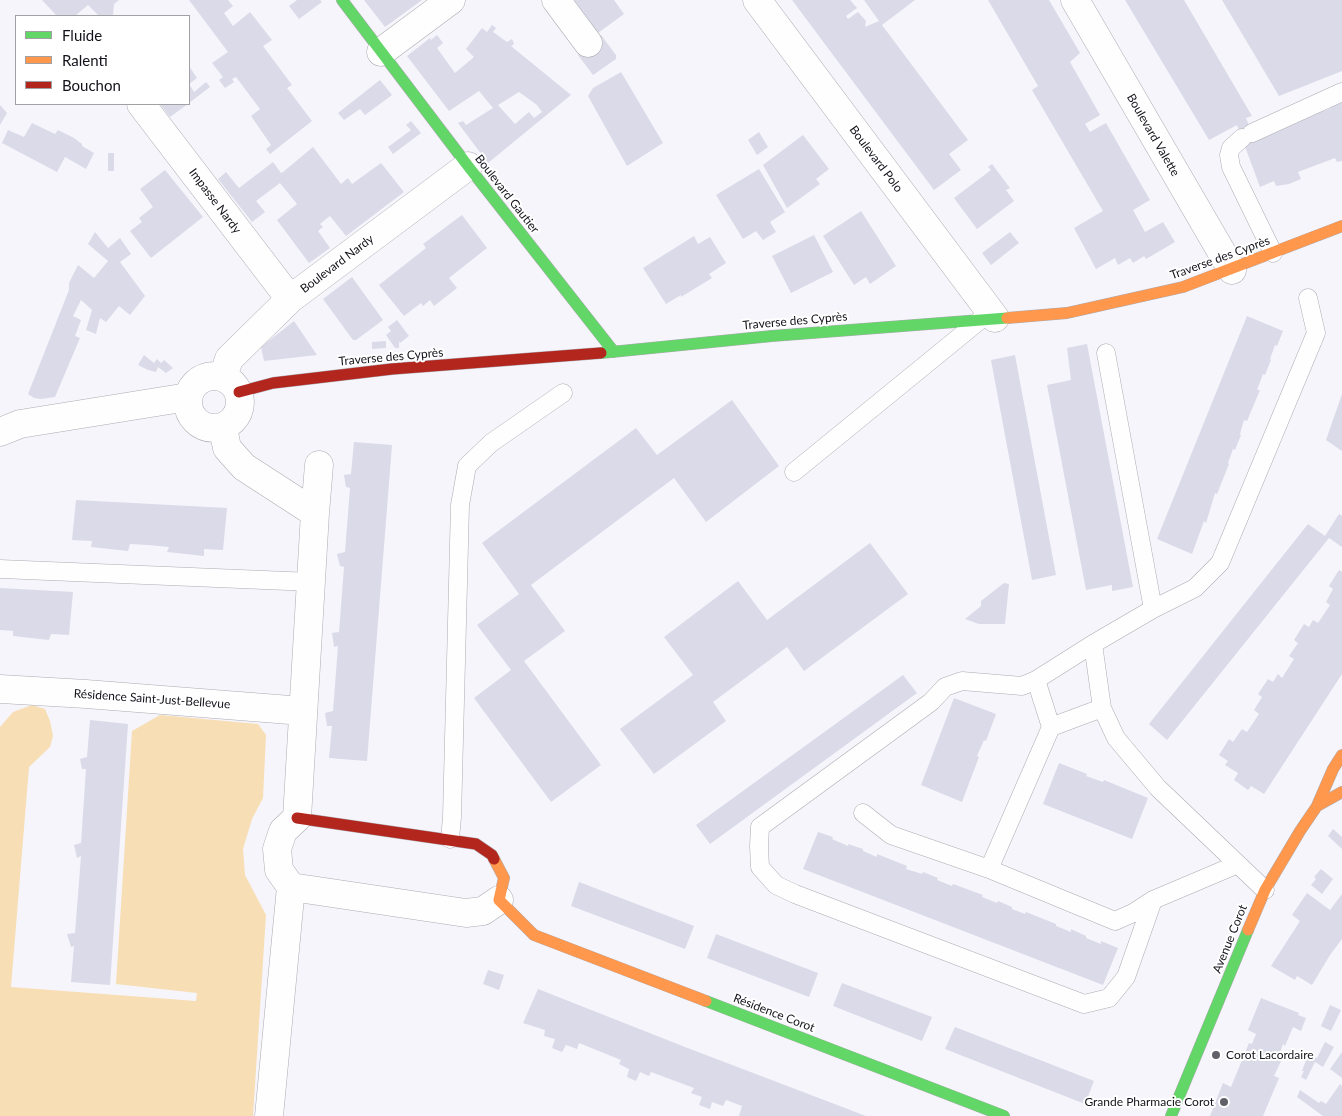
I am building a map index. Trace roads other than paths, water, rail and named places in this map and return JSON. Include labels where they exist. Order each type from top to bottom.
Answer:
[{"type":"street","name":"Boulevard Gautier","points":[[342,0],[468,166],[614,352]]},
{"type":"street","points":[[381,52],[450,0]]},
{"type":"street","points":[[556,0],[588,43]]},
{"type":"street","name":"Boulevard Polo","points":[[757,0],[987,319]]},
{"type":"street","name":"Boulevard Valette","points":[[1075,0],[1232,270]]},
{"type":"street","name":"Impasse Nardy","points":[[141,105],[290,299]]},
{"type":"street","name":"Boulevard Nardy","points":[[231,385],[229,359],[290,299],[468,166]]},
{"type":"street","name":"Traverse des Cyprès","points":[[231,385],[257,386],[392,369],[554,358],[772,336],[1067,313],[1184,287],[1342,226]]},
{"type":"street","points":[[215,375],[231,385],[241,403],[238,413],[232,422],[222,428],[213,429],[203,427],[195,421],[187,405],[191,388],[197,381],[215,375]]},
{"type":"street","points":[[0,432],[20,424],[188,397]]},
{"type":"street","points":[[222,428],[227,448],[244,467],[315,513]]},
{"type":"street","points":[[269,1116],[291,887],[279,870],[277,849],[283,832],[297,818],[315,513],[320,465]]},
{"type":"street","name":"Résidence Saint-Just-Bellevue","points":[[0,689],[303,711]]},
{"type":"street","points":[[1317,806],[1333,769],[1342,755]]},
{"type":"street","name":"Avenue Corot","points":[[1171,1116],[1265,890],[1317,806],[1342,792]]},
{"type":"street","points":[[291,887],[466,913],[483,911],[499,900],[504,878],[492,856],[476,844],[297,818]]},
{"type":"street","name":"Résidence Corot","points":[[499,900],[534,935],[1004,1116]]},
{"type":"lane","points":[[1273,253],[1231,167],[1229,155],[1231,148],[1247,136],[1342,92]]},
{"type":"lane","points":[[1153,900],[1126,977],[1109,998],[1084,1004],[776,885],[760,867],[760,827],[931,702],[945,687],[962,681],[1022,686],[1036,680],[1153,609],[1195,588],[1220,563],[1316,333],[1308,298]]},
{"type":"lane","points":[[794,472],[987,319]]},
{"type":"lane","points":[[1106,353],[1153,609]]},
{"type":"lane","points":[[450,840],[460,505],[467,466],[491,444],[563,393]]},
{"type":"lane","points":[[0,568],[312,582]]},
{"type":"lane","points":[[1093,644],[1102,708],[1116,738],[1158,788],[1265,890]]},
{"type":"lane","points":[[989,869],[1051,727],[1036,680]]},
{"type":"lane","points":[[1051,727],[1102,708]]},
{"type":"lane","points":[[862,812],[891,834],[989,869],[1116,921],[1153,900],[1238,864]]},
{"type":"place","name":"Corot Lacordaire","points":[[1216,1055]]},
{"type":"place","name":"Grande Pharmacie Corot","points":[[1224,1102]]}]
